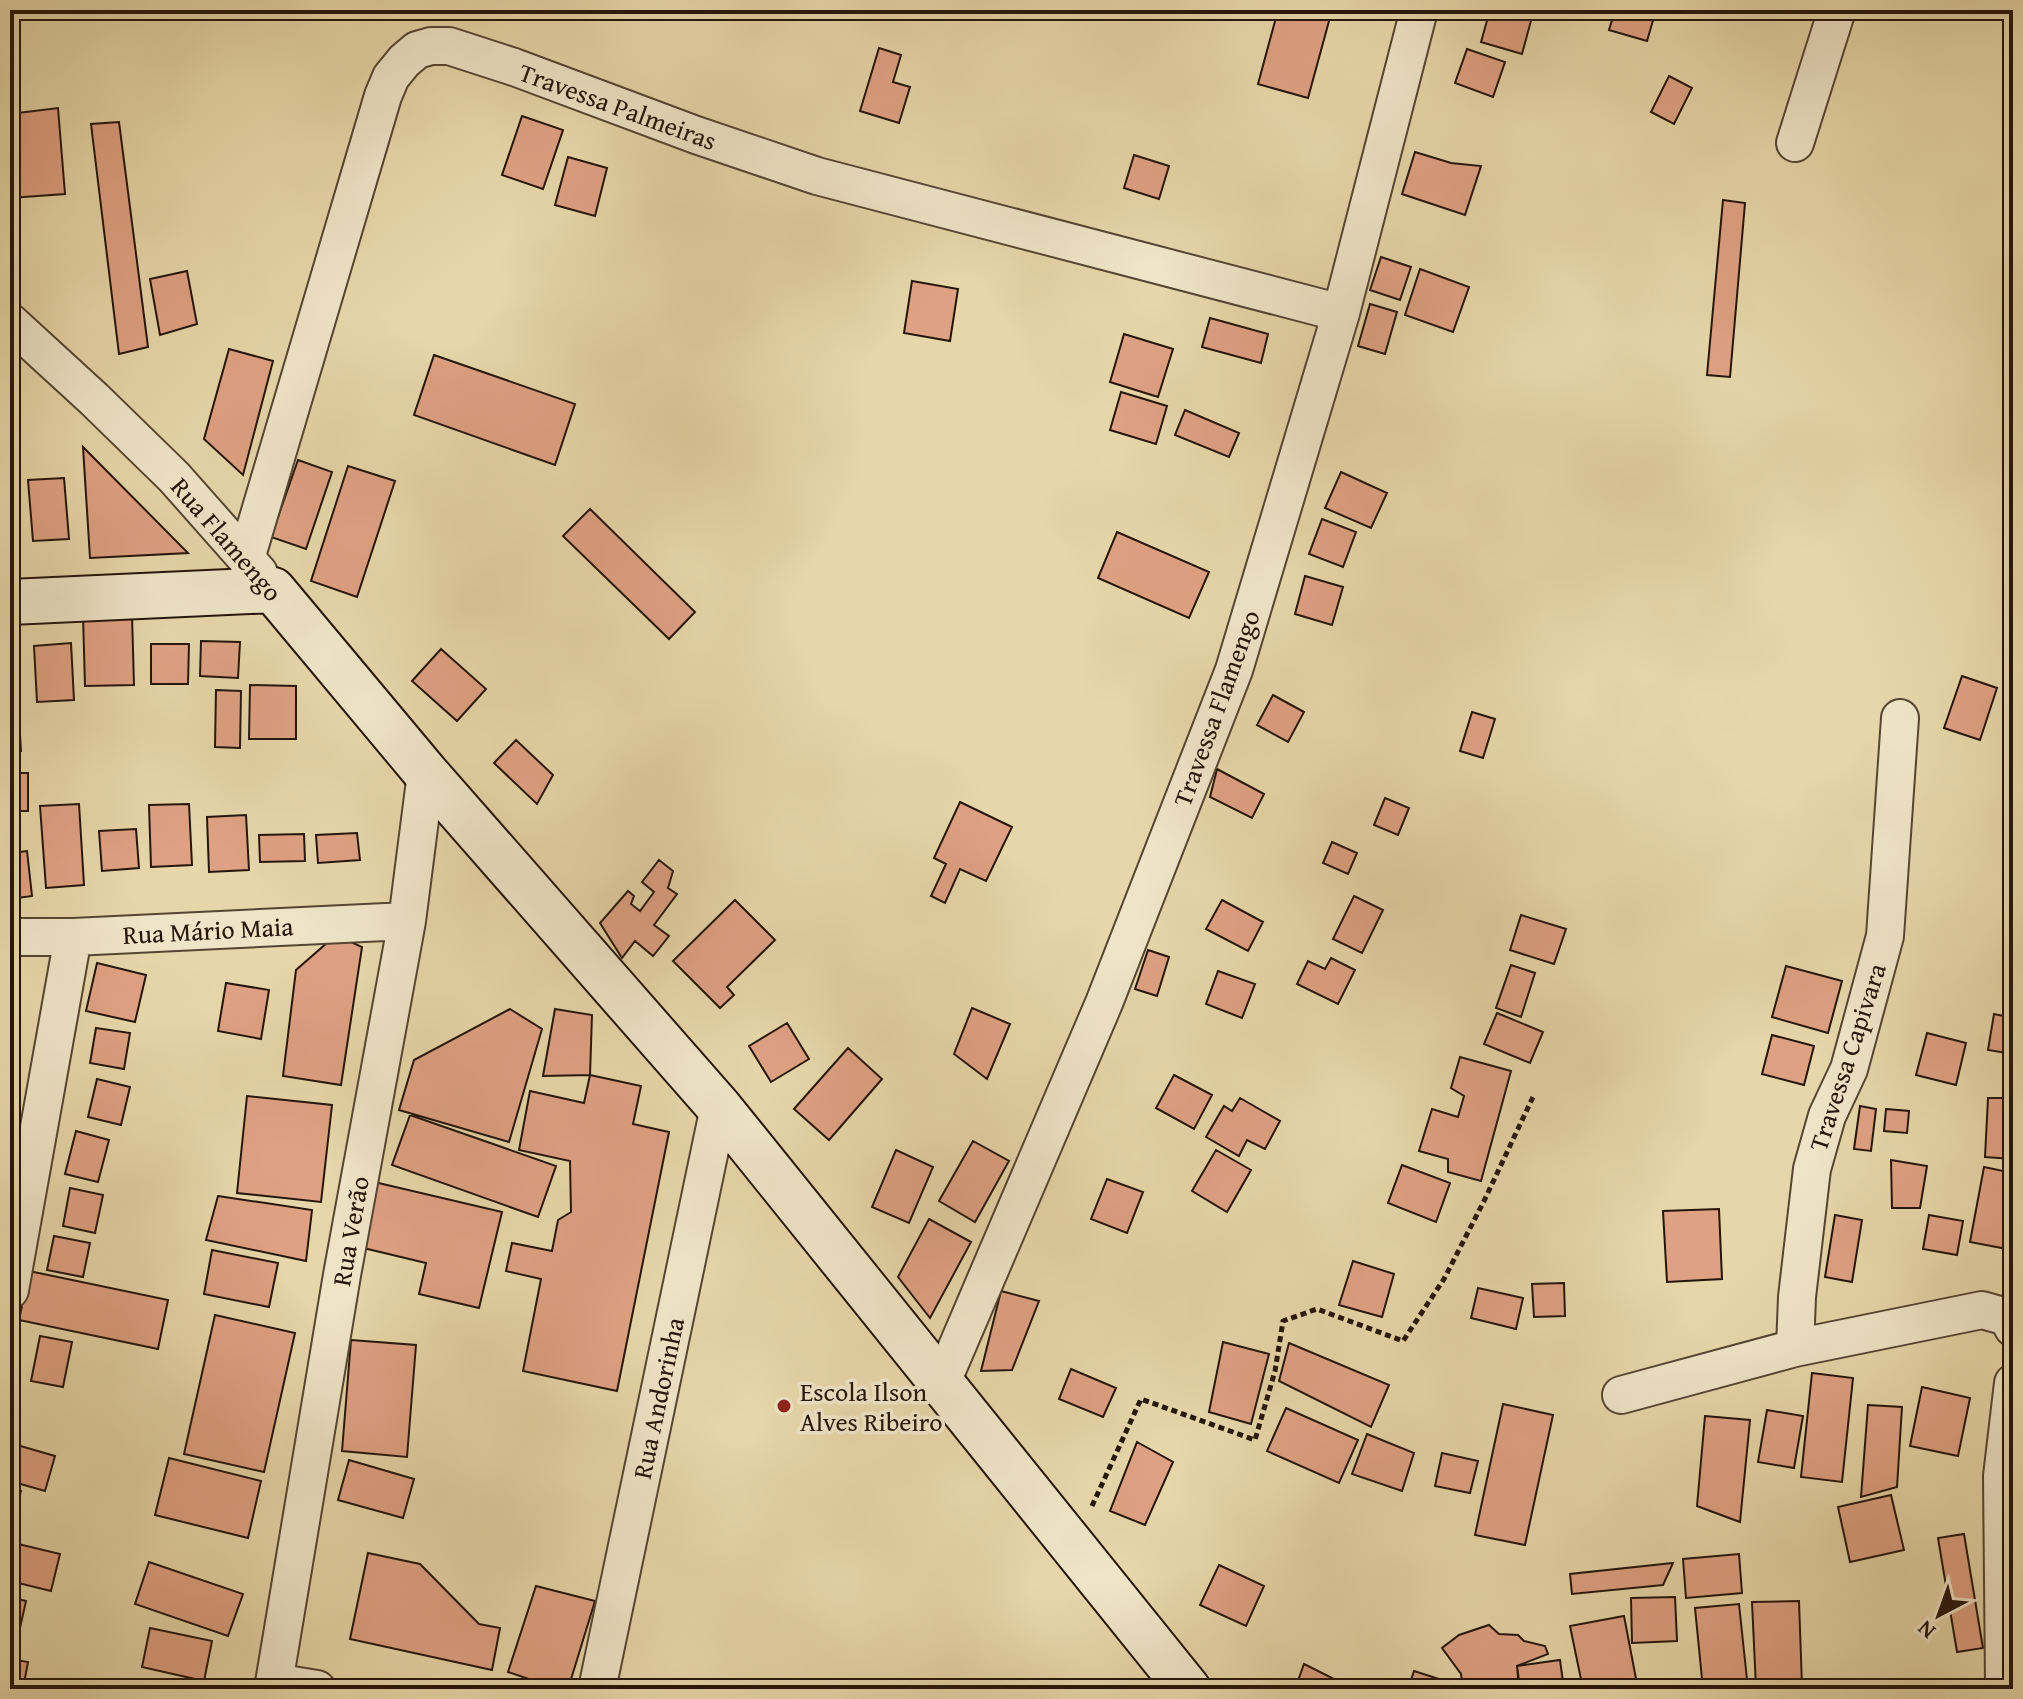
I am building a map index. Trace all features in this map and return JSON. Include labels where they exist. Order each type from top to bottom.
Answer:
[{"type":"street","name":"Travessa Flamengo","points":[[942,1382],[1104,1003],[1234,670],[1341,313],[1419,10]]},
{"type":"street","points":[[1795,143],[1837,10]]},
{"type":"street","name":"Travessa Palmeiras","points":[[260,574],[383,96],[391,77],[404,61],[417,50],[431,46],[449,46],[514,67],[817,176],[1341,313]]},
{"type":"street","name":"Rua Flamengo","points":[[10,322],[174,477],[260,574],[426,773],[719,1107],[1188,1689]]},
{"type":"street","points":[[10,602],[260,574]]},
{"type":"street","name":"Travessa Capivara","points":[[1795,1348],[1797,1297],[1812,1169],[1827,1116],[1849,1069],[1885,936],[1900,718]]},
{"type":"street","name":"Rua Verão","points":[[273,1686],[342,1275],[407,921],[426,773]]},
{"type":"street","name":"Rua Mário Maia","points":[[10,937],[73,937],[407,921]]},
{"type":"street","points":[[10,1290],[73,937]]},
{"type":"street","name":"Rua Andorinha","points":[[597,1689],[719,1107]]},
{"type":"street","points":[[1621,1395],[1795,1348],[1982,1310],[2007,1317],[2013,1328]]},
{"type":"street","points":[[2000,1685],[2002,1476],[2013,1383]]},
{"type":"street","points":[[273,1686],[317,1689]]},
{"type":"path","points":[[1074,1547],[1141,1399],[1255,1440],[1275,1371],[1283,1321],[1317,1309],[1403,1341],[1444,1279],[1533,1097]]},
{"type":"building","points":[[1278,10],[1332,10],[1308,98],[1258,84]]},
{"type":"building","points":[[1490,10],[1507,10],[1532,17],[1522,54],[1481,42]]},
{"type":"building","points":[[1615,10],[1656,10],[1647,41],[1609,30]]},
{"type":"building","points":[[879,48],[901,55],[893,82],[910,87],[899,123],[860,111]]},
{"type":"building","points":[[1467,49],[1505,62],[1493,97],[1455,83]]},
{"type":"building","points":[[1669,76],[1692,88],[1674,124],[1651,112]]},
{"type":"building","points":[[58,108],[65,194],[10,198],[10,114]]},
{"type":"building","points":[[522,116],[563,130],[543,189],[502,175]]},
{"type":"building","points":[[119,122],[148,347],[119,354],[91,124]]},
{"type":"building","points":[[1415,152],[1451,163],[1481,166],[1465,215],[1402,194]]},
{"type":"building","points":[[1134,155],[1169,166],[1159,199],[1124,188]]},
{"type":"building","points":[[568,157],[607,168],[595,216],[555,205]]},
{"type":"building","points":[[1723,200],[1745,203],[1730,377],[1707,375]]},
{"type":"building","points":[[1381,257],[1411,267],[1400,300],[1370,290]]},
{"type":"building","points":[[1420,269],[1469,287],[1453,332],[1405,315]]},
{"type":"building","points":[[187,271],[197,324],[160,335],[150,279]]},
{"type":"building","points":[[912,281],[958,289],[950,341],[904,333]]},
{"type":"building","points":[[1370,304],[1397,312],[1385,354],[1358,346]]},
{"type":"building","points":[[1210,318],[1268,334],[1261,363],[1202,347]]},
{"type":"building","points":[[1124,334],[1173,349],[1158,397],[1110,382]]},
{"type":"building","points":[[229,349],[273,361],[243,475],[204,439]]},
{"type":"building","points":[[434,355],[575,404],[555,465],[414,415]]},
{"type":"building","points":[[1121,392],[1167,406],[1156,444],[1110,430]]},
{"type":"building","points":[[1185,410],[1239,433],[1229,457],[1175,435]]},
{"type":"building","points":[[10,417],[17,464],[10,465]]},
{"type":"building","points":[[83,447],[188,553],[90,558]]},
{"type":"building","points":[[298,460],[332,472],[306,549],[271,537]]},
{"type":"building","points":[[348,466],[395,481],[357,597],[311,581]]},
{"type":"building","points":[[1341,472],[1387,493],[1371,528],[1325,508]]},
{"type":"building","points":[[64,478],[69,539],[33,541],[28,480]]},
{"type":"building","points":[[10,480],[18,533],[10,534]]},
{"type":"building","points":[[590,509],[695,612],[669,639],[563,536]]},
{"type":"building","points":[[1322,519],[1356,532],[1343,567],[1309,554]]},
{"type":"building","points":[[1117,532],[1209,572],[1189,618],[1098,578]]},
{"type":"building","points":[[1305,576],[1343,587],[1332,625],[1295,614]]},
{"type":"building","points":[[132,615],[134,685],[85,686],[83,616]]},
{"type":"building","points":[[201,641],[240,642],[238,678],[200,676]]},
{"type":"building","points":[[71,643],[74,700],[37,702],[34,646]]},
{"type":"building","points":[[151,644],[189,644],[188,684],[151,684]]},
{"type":"building","points":[[441,649],[486,689],[457,721],[412,681]]},
{"type":"building","points":[[15,652],[21,751],[10,752],[10,653]]},
{"type":"building","points":[[1962,676],[1997,688],[1980,740],[1944,728]]},
{"type":"building","points":[[250,685],[296,686],[296,739],[249,739]]},
{"type":"building","points":[[216,690],[241,691],[240,748],[215,747]]},
{"type":"building","points":[[1273,695],[1304,712],[1288,742],[1257,725]]},
{"type":"building","points":[[1472,712],[1495,719],[1483,758],[1460,751]]},
{"type":"building","points":[[516,740],[553,775],[537,804],[494,763]]},
{"type":"building","points":[[1217,769],[1264,794],[1252,818],[1210,797]]},
{"type":"building","points":[[10,773],[28,773],[28,811],[10,811]]},
{"type":"building","points":[[1385,798],[1409,808],[1398,835],[1374,825]]},
{"type":"building","points":[[960,802],[1012,827],[986,881],[960,869],[945,903],[931,896],[946,864],[934,858]]},
{"type":"building","points":[[79,804],[84,885],[46,888],[40,806]]},
{"type":"building","points":[[189,804],[192,865],[151,867],[149,805]]},
{"type":"building","points":[[246,815],[249,870],[209,872],[207,817]]},
{"type":"building","points":[[136,829],[139,868],[102,871],[99,831]]},
{"type":"building","points":[[357,833],[360,860],[318,863],[316,835]]},
{"type":"building","points":[[304,834],[305,861],[260,862],[259,835]]},
{"type":"building","points":[[1332,842],[1357,853],[1348,874],[1323,863]]},
{"type":"building","points":[[27,851],[32,896],[10,899],[10,853]]},
{"type":"building","points":[[659,860],[673,871],[668,888],[677,894],[654,925],[669,936],[653,956],[635,941],[622,958],[600,923],[628,891],[634,896],[631,904],[640,911],[654,892],[642,882]]},
{"type":"building","points":[[1354,896],[1383,910],[1362,953],[1333,939]]},
{"type":"building","points":[[735,900],[775,940],[727,987],[734,995],[720,1008],[673,961]]},
{"type":"building","points":[[1222,900],[1263,922],[1248,951],[1206,929]]},
{"type":"building","points":[[1521,915],[1566,929],[1554,964],[1510,950]]},
{"type":"building","points":[[336,935],[362,947],[341,1085],[283,1076],[296,970]]},
{"type":"building","points":[[1148,950],[1169,957],[1157,996],[1135,989]]},
{"type":"building","points":[[1331,958],[1355,970],[1338,1004],[1297,984],[1308,961],[1325,969]]},
{"type":"building","points":[[97,963],[146,975],[135,1022],[86,1011]]},
{"type":"building","points":[[1511,965],[1535,973],[1521,1017],[1496,1008]]},
{"type":"building","points":[[1786,966],[1842,981],[1828,1033],[1772,1017]]},
{"type":"building","points":[[1218,971],[1255,984],[1242,1018],[1206,1004]]},
{"type":"building","points":[[226,983],[269,990],[261,1039],[218,1031]]},
{"type":"building","points":[[972,1008],[1010,1024],[987,1079],[954,1054]]},
{"type":"building","points":[[510,1009],[542,1029],[509,1142],[399,1110],[414,1060]]},
{"type":"building","points":[[555,1009],[592,1015],[590,1075],[543,1076]]},
{"type":"building","points":[[1497,1013],[1543,1032],[1530,1063],[1484,1044]]},
{"type":"building","points":[[1994,1014],[2013,1018],[2013,1054],[1988,1050]]},
{"type":"building","points":[[787,1023],[809,1059],[771,1082],[749,1046]]},
{"type":"building","points":[[96,1028],[130,1033],[124,1069],[90,1063]]},
{"type":"building","points":[[1927,1033],[1966,1043],[1956,1085],[1916,1075]]},
{"type":"building","points":[[1772,1035],[1814,1046],[1804,1085],[1762,1074]]},
{"type":"building","points":[[848,1048],[882,1079],[829,1140],[794,1109]]},
{"type":"building","points":[[1460,1057],[1511,1071],[1481,1181],[1448,1172],[1448,1159],[1419,1151],[1432,1109],[1458,1117],[1464,1096],[1451,1088]]},
{"type":"building","points":[[590,1075],[641,1086],[633,1124],[669,1132],[617,1391],[523,1371],[541,1279],[506,1271],[512,1243],[552,1251],[558,1220],[571,1212],[570,1161],[519,1150],[530,1091],[584,1103]]},
{"type":"building","points":[[1174,1075],[1212,1095],[1194,1129],[1156,1108]]},
{"type":"building","points":[[97,1079],[130,1087],[121,1125],[88,1117]]},
{"type":"building","points":[[247,1096],[332,1105],[321,1202],[237,1193]]},
{"type":"building","points":[[1240,1098],[1280,1121],[1265,1149],[1247,1140],[1239,1156],[1206,1137],[1224,1106],[1232,1111]]},
{"type":"building","points":[[1988,1098],[2013,1098],[2013,1159],[1985,1157]]},
{"type":"building","points":[[1860,1106],[1876,1109],[1871,1151],[1854,1149]]},
{"type":"building","points":[[1886,1109],[1909,1111],[1907,1133],[1884,1131]]},
{"type":"building","points":[[410,1115],[556,1166],[538,1217],[392,1165]]},
{"type":"building","points":[[76,1131],[109,1140],[98,1182],[65,1174]]},
{"type":"building","points":[[973,1141],[1009,1161],[975,1222],[939,1201]]},
{"type":"building","points":[[896,1150],[933,1167],[909,1223],[872,1207]]},
{"type":"building","points":[[1216,1150],[1251,1170],[1227,1212],[1192,1191]]},
{"type":"building","points":[[1891,1160],[1927,1166],[1920,1208],[1892,1208]]},
{"type":"building","points":[[1402,1165],[1450,1183],[1436,1222],[1388,1203]]},
{"type":"building","points":[[1984,1167],[2013,1173],[2013,1215],[2007,1249],[1970,1242]]},
{"type":"building","points":[[1107,1179],[1143,1192],[1127,1233],[1091,1219]]},
{"type":"building","points":[[370,1181],[502,1212],[479,1308],[419,1294],[426,1263],[355,1246]]},
{"type":"building","points":[[70,1188],[103,1195],[95,1233],[63,1226]]},
{"type":"building","points":[[218,1196],[312,1210],[306,1261],[206,1240]]},
{"type":"building","points":[[1719,1209],[1722,1279],[1667,1282],[1663,1211]]},
{"type":"building","points":[[1835,1215],[1862,1220],[1852,1282],[1825,1277]]},
{"type":"building","points":[[1929,1215],[1963,1221],[1957,1255],[1923,1249]]},
{"type":"building","points":[[929,1219],[971,1242],[930,1318],[898,1277]]},
{"type":"building","points":[[54,1236],[90,1243],[83,1277],[47,1270]]},
{"type":"building","points":[[212,1250],[278,1263],[269,1307],[204,1294]]},
{"type":"building","points":[[1353,1261],[1394,1274],[1382,1317],[1339,1305]]},
{"type":"building","points":[[29,1271],[168,1300],[158,1349],[19,1320]]},
{"type":"building","points":[[1564,1283],[1565,1316],[1534,1317],[1532,1284]]},
{"type":"building","points":[[1478,1288],[1523,1298],[1516,1329],[1471,1318]]},
{"type":"building","points":[[1001,1291],[1039,1301],[1012,1370],[981,1371]]},
{"type":"building","points":[[215,1315],[295,1333],[264,1472],[184,1454]]},
{"type":"building","points":[[40,1336],[72,1342],[63,1387],[31,1381]]},
{"type":"building","points":[[351,1340],[416,1345],[407,1457],[342,1451]]},
{"type":"building","points":[[1223,1342],[1269,1354],[1251,1424],[1209,1412]]},
{"type":"building","points":[[1289,1343],[1389,1385],[1371,1427],[1279,1381]]},
{"type":"building","points":[[1071,1369],[1116,1388],[1103,1417],[1059,1399]]},
{"type":"building","points":[[1812,1373],[1853,1378],[1842,1482],[1801,1477]]},
{"type":"building","points":[[1922,1387],[1970,1398],[1958,1456],[1910,1446]]},
{"type":"building","points":[[1503,1404],[1553,1415],[1525,1545],[1475,1535]]},
{"type":"building","points":[[1868,1405],[1902,1407],[1897,1487],[1861,1497]]},
{"type":"building","points":[[1286,1408],[1358,1440],[1339,1483],[1267,1451]]},
{"type":"building","points":[[1767,1410],[1803,1416],[1794,1468],[1758,1462]]},
{"type":"building","points":[[1705,1416],[1750,1420],[1740,1522],[1697,1506]]},
{"type":"building","points":[[1367,1434],[1414,1453],[1402,1491],[1352,1474]]},
{"type":"building","points":[[1137,1442],[1173,1462],[1145,1525],[1110,1511]]},
{"type":"building","points":[[10,1443],[55,1456],[45,1491],[10,1481]]},
{"type":"building","points":[[1442,1453],[1478,1461],[1470,1493],[1435,1486]]},
{"type":"building","points":[[169,1458],[261,1481],[248,1538],[155,1515]]},
{"type":"building","points":[[349,1460],[414,1479],[403,1518],[338,1500]]},
{"type":"building","points":[[10,1488],[21,1491],[17,1508],[10,1506]]},
{"type":"building","points":[[1891,1495],[1904,1550],[1850,1562],[1838,1507]]},
{"type":"building","points":[[1964,1534],[1983,1648],[1957,1652],[1938,1538]]},
{"type":"building","points":[[10,1542],[60,1554],[51,1591],[10,1581]]},
{"type":"building","points":[[368,1553],[420,1564],[479,1624],[500,1628],[492,1670],[350,1639]]},
{"type":"building","points":[[1739,1554],[1742,1593],[1686,1598],[1683,1559]]},
{"type":"building","points":[[149,1562],[243,1594],[228,1636],[135,1604]]},
{"type":"building","points":[[1673,1563],[1663,1585],[1572,1594],[1570,1574]]},
{"type":"building","points":[[1219,1565],[1264,1586],[1246,1626],[1200,1605]]},
{"type":"building","points":[[536,1586],[595,1601],[568,1689],[558,1689],[508,1672]]},
{"type":"building","points":[[10,1597],[26,1601],[16,1646],[10,1644]]},
{"type":"building","points":[[1675,1597],[1677,1641],[1632,1643],[1631,1598]]},
{"type":"building","points":[[1799,1601],[1802,1686],[1756,1688],[1752,1602]]},
{"type":"building","points":[[1739,1604],[1748,1689],[1703,1689],[1695,1608]]},
{"type":"building","points":[[1624,1616],[1638,1689],[1583,1689],[1570,1626]]},
{"type":"building","points":[[1489,1625],[1499,1634],[1518,1635],[1524,1641],[1545,1646],[1548,1654],[1517,1666],[1519,1689],[1463,1689],[1461,1674],[1442,1648],[1459,1635]]},
{"type":"building","points":[[150,1628],[212,1641],[204,1681],[142,1667]]},
{"type":"building","points":[[10,1659],[28,1662],[23,1689],[10,1689]]},
{"type":"building","points":[[1560,1660],[1564,1689],[1520,1689],[1517,1666]]},
{"type":"building","points":[[1304,1664],[1344,1684],[1342,1689],[1295,1689]]},
{"type":"building","points":[[1414,1671],[1445,1681],[1442,1689],[1408,1689]]},
{"type":"place","name":"Escola Ilson Alves Ribeiro","points":[[784,1406]]}]
